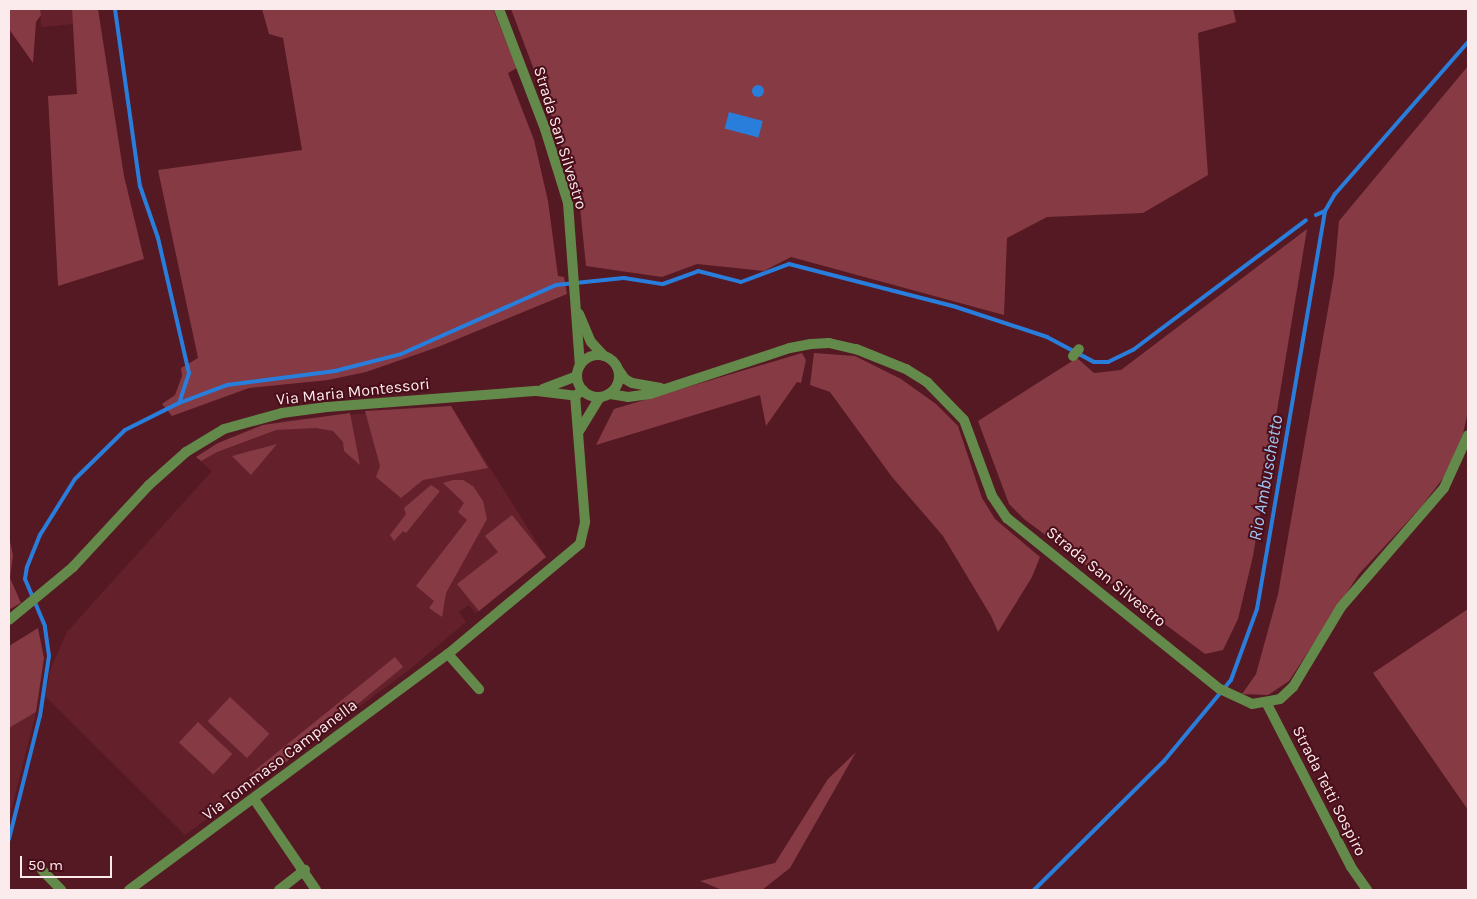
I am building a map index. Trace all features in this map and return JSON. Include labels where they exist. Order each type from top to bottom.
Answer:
[{"type":"street","name":"Strada San Silvestro","points":[[499,9],[545,129],[568,204],[577,290],[579,371]]},
{"type":"street","name":"Strada San Silvestro","points":[[578,310],[592,342],[604,356]]},
{"type":"street","name":"Strada San Silvestro","points":[[610,394],[628,397],[667,388],[790,348],[811,344],[829,343],[856,349],[906,369],[932,387],[964,420],[992,496],[1007,518],[1234,698],[1252,704],[1267,704]]},
{"type":"street","points":[[604,356],[618,369],[618,383],[610,394],[600,397],[579,392],[579,371],[590,357],[604,356]]},
{"type":"street","name":"Strada San Silvestro","points":[[618,369],[632,383],[667,388]]},
{"type":"street","name":"Via Maria Montessori","points":[[537,391],[566,383],[579,371]]},
{"type":"street","name":"Via Maria Montessori","points":[[9,620],[39,598],[73,567],[149,485],[186,452],[224,429],[282,413],[327,406],[537,391],[579,392]]},
{"type":"street","name":"Via Tommaso Campanella","points":[[129,890],[448,654],[580,544],[585,522],[578,434],[579,392]]},
{"type":"street","points":[[578,434],[584,419],[600,397]]},
{"type":"street","points":[[1267,704],[1280,699],[1293,686],[1341,607],[1444,488],[1468,435]]},
{"type":"street","points":[[448,654],[479,689]]},
{"type":"street","name":"Strada Tetti Sospiro","points":[[1267,704],[1351,867],[1367,890]]},
{"type":"street","points":[[254,799],[305,870],[316,890]]},
{"type":"street","points":[[42,870],[61,890]]},
{"type":"street","points":[[279,890],[305,870]]},
{"type":"shaded area","points":[[9,9],[40,9],[41,15],[36,22],[33,63],[9,29]]},
{"type":"shaded area","points":[[40,9],[72,9],[73,24],[41,27]]},
{"type":"shaded area","points":[[72,9],[98,9],[124,176],[144,259],[58,286],[48,96],[77,94]]},
{"type":"shaded area","points":[[262,9],[493,9],[517,68],[508,73],[534,140],[548,201],[558,276],[564,277],[567,294],[438,347],[366,372],[328,380],[249,388],[172,416],[162,404],[175,395],[182,376],[181,368],[198,358],[158,170],[302,150],[283,38],[269,34]]},
{"type":"shaded area","points":[[511,9],[1233,9],[1236,22],[1198,33],[1208,175],[1143,213],[1047,217],[1007,238],[1004,315],[791,257],[764,271],[697,264],[662,277],[586,266],[580,207],[553,120]]},
{"type":"shaded area","points":[[1468,66],[1468,411],[1463,434],[1444,477],[1421,507],[1359,574],[1289,681],[1268,695],[1242,694],[1256,674],[1278,594],[1334,275],[1339,221]]},
{"type":"shaded area","points":[[1307,229],[1253,556],[1238,619],[1223,650],[1205,654],[1024,519],[1009,504],[978,421],[1077,358],[1094,373],[1121,370]]},
{"type":"shaded area","points":[[802,353],[806,360],[801,383],[797,382],[766,426],[760,395],[596,445],[614,409]]},
{"type":"shaded area","points":[[814,353],[855,356],[901,379],[936,404],[958,426],[982,498],[995,519],[1040,557],[1032,577],[998,632],[991,616],[943,536],[892,477],[830,392],[810,385]]},
{"type":"shaded area","points":[[451,406],[546,557],[476,613],[469,605],[459,612],[466,622],[409,670],[185,835],[45,696],[51,668],[67,632],[212,471],[196,457],[218,443],[263,425],[291,420]]},
{"type":"shaded area","points":[[451,406],[488,468],[423,480],[401,498],[376,477],[380,466],[365,411]]},
{"type":"shaded area","points":[[350,413],[360,465],[344,451],[343,442],[333,431],[316,428],[276,430],[217,452],[201,461],[196,457],[218,443],[263,425]]},
{"type":"shaded area","points":[[277,444],[251,475],[232,456]]},
{"type":"shaded area","points":[[463,480],[473,486],[483,501],[487,519],[446,593],[442,617],[429,608],[434,601],[416,586],[467,520],[458,512],[464,503],[443,483]]},
{"type":"shaded area","points":[[431,485],[440,491],[406,533],[403,531],[394,541],[390,535],[406,514],[404,508]]},
{"type":"shaded area","points":[[512,515],[546,557],[479,611],[457,584],[498,552],[485,536]]},
{"type":"shaded area","points":[[9,537],[13,555],[10,578],[21,603],[10,609]]},
{"type":"shaded area","points":[[1468,609],[1468,810],[1373,673]]},
{"type":"shaded area","points":[[38,628],[44,658],[36,712],[9,728],[9,646]]},
{"type":"shaded area","points":[[395,657],[403,667],[257,785],[249,775]]},
{"type":"shaded area","points":[[230,697],[269,734],[247,758],[207,721]]},
{"type":"shaded area","points":[[36,712],[9,819],[9,728]]},
{"type":"shaded area","points":[[198,722],[232,754],[213,775],[179,742]]},
{"type":"shaded area","points":[[856,752],[790,868],[762,890],[722,890],[700,881],[775,863],[828,779]]},
{"type":"water","points":[[758,85],[764,91],[758,97],[752,91]]},
{"type":"water","points":[[729,112],[763,121],[758,137],[725,128]]},
{"type":"waterway","points":[[115,9],[140,186],[158,238],[189,373],[179,403]]},
{"type":"waterway","name":"Rio Ambuschetto","points":[[1034,890],[1164,761],[1231,680],[1257,609],[1325,211],[1335,194],[1468,42]]},
{"type":"waterway","points":[[1316,215],[1325,211]]},
{"type":"waterway","points":[[9,839],[40,716],[49,656],[45,626],[25,579],[27,567],[40,535],[75,479],[125,430],[179,403],[227,385],[335,371],[401,354],[556,285],[624,278],[663,284],[698,271],[741,282],[789,264],[956,307],[1047,337],[1094,362],[1108,362],[1133,350],[1306,220]]}]
